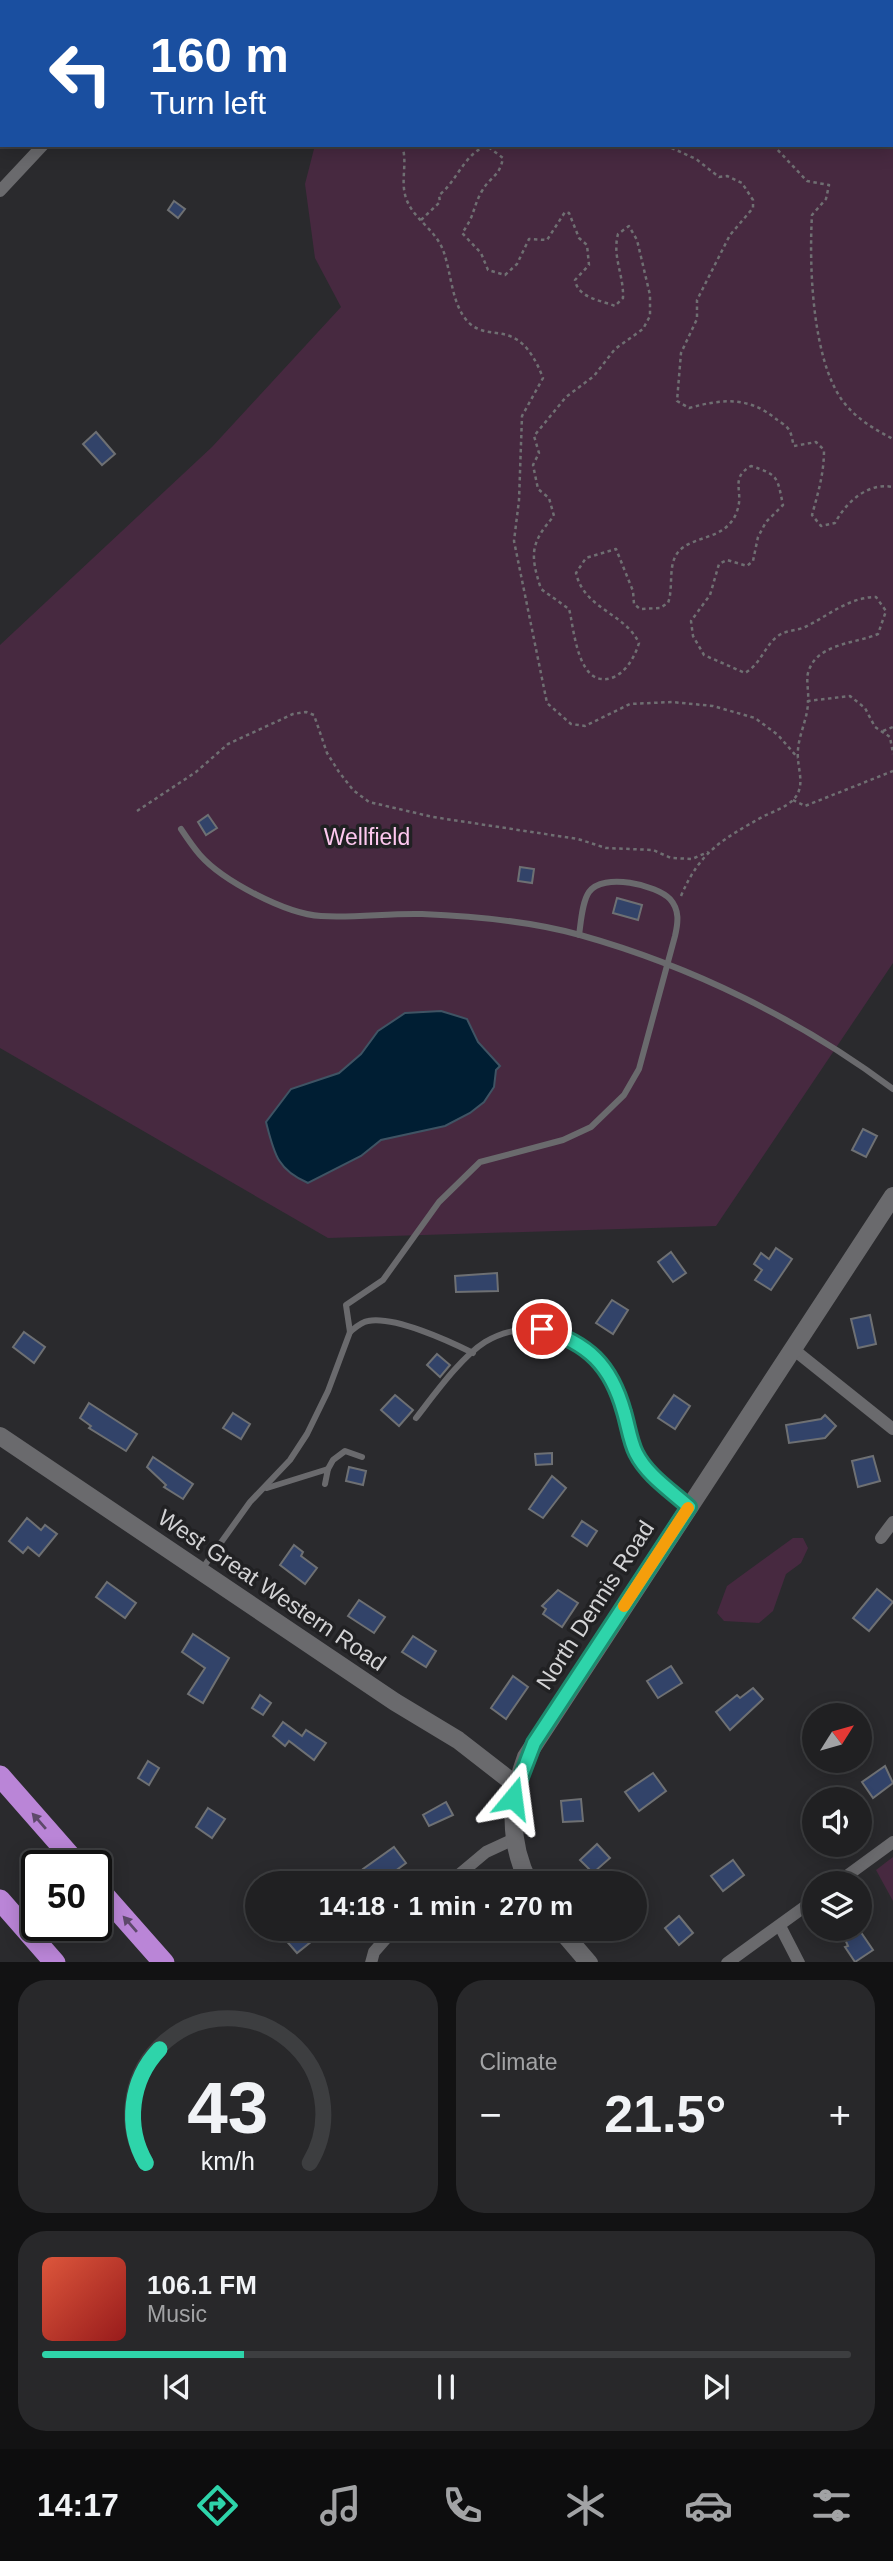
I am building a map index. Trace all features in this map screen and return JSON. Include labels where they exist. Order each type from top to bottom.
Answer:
[{"type":"highway","points":[[0,1776],[65,1850]]},
{"type":"highway","points":[[0,1900],[55,1962]]},
{"type":"highway","points":[[112,1903],[164,1962]]},
{"type":"main road","name":"North Dennis Road","points":[[525,1871],[514,1839],[513,1811],[516,1785],[534,1743],[893,1196]]},
{"type":"main road","name":"West Great Western Road","points":[[0,1436],[395,1702],[458,1740],[516,1785]]},
{"type":"main road","points":[[570,1941],[589,1962]]},
{"type":"street","points":[[0,191],[41,147]]},
{"type":"street","points":[[793,1349],[893,1429]]},
{"type":"street","points":[[881,1538],[893,1522]]},
{"type":"street","points":[[463,1871],[486,1852],[514,1839]]},
{"type":"street","points":[[853,1871],[893,1842]]},
{"type":"street","points":[[727,1962],[802,1909]]},
{"type":"street","points":[[780,1926],[799,1962]]},
{"type":"street","points":[[371,1962],[374,1952],[384,1941]]},
{"type":"lane","points":[[181,829],[201,856],[225,876],[295,911],[319,916],[420,914],[493,919],[579,935],[667,965],[718,987],[803,1030],[893,1089]]},
{"type":"lane","points":[[201,1571],[250,1502],[265,1488],[307,1434],[328,1391],[349,1332],[346,1305],[383,1280],[439,1202],[480,1162],[563,1140],[591,1127],[624,1096],[639,1069],[678,920],[676,909],[665,895],[616,879],[600,881],[587,895],[579,935]]},
{"type":"lane","points":[[349,1332],[364,1321],[377,1320],[431,1335],[473,1353]]},
{"type":"lane","points":[[416,1418],[483,1343],[513,1331],[542,1329],[572,1338],[597,1358],[614,1382],[634,1450],[643,1466],[689,1507]]},
{"type":"lane","points":[[325,1484],[333,1460],[345,1451],[362,1457]]},
{"type":"lane","points":[[265,1488],[328,1469]]},
{"type":"path","points":[[403,147],[407,161],[405,194],[410,208],[435,233],[443,249],[463,316],[482,330],[516,337],[525,344],[534,354],[542,378],[522,416],[519,500],[514,541],[547,703],[571,724],[584,726],[631,704],[672,702],[713,706],[755,718],[778,735],[798,758]]},
{"type":"path","points":[[421,220],[440,202],[439,195],[446,190],[473,154],[485,147]]},
{"type":"path","points":[[488,147],[503,158],[500,174],[481,192],[474,216],[462,233],[481,253],[488,270],[505,275],[517,264],[529,239],[547,240],[565,212],[569,213],[589,253],[589,265],[575,280],[576,287],[584,295],[615,306],[623,298],[614,248],[618,234],[629,226],[636,235],[650,295],[650,316],[643,330],[615,349],[594,376],[566,397],[534,436],[539,453],[533,465],[538,489],[549,498],[554,516],[537,537],[532,553],[541,589],[569,609],[572,633],[581,661],[597,676],[609,678],[618,675],[629,664],[639,643],[635,633],[592,602],[578,581],[576,573],[586,558],[616,549],[633,591],[634,604],[640,609],[660,608],[668,603],[672,592],[673,561],[681,549],[722,532],[738,508],[737,481],[743,471],[751,466],[774,474],[783,505],[758,537],[753,561],[747,566],[727,559],[719,564],[710,595],[691,621],[693,635],[704,655],[745,673],[756,667],[776,637],[803,628],[820,616],[848,604],[876,597],[886,611],[885,623],[878,634],[838,645],[820,655],[808,672],[808,718],[802,727],[798,758],[800,787],[793,800],[728,835],[708,852],[697,865],[676,909]]},
{"type":"path","points":[[669,147],[696,159],[719,177],[734,177],[742,183],[753,200],[753,208],[730,235],[697,300],[697,319],[681,353],[677,401],[689,408],[703,402],[719,404],[741,400],[758,405],[789,430],[794,446],[816,442],[824,450],[824,462],[818,501],[812,515],[821,526],[835,523],[846,505],[858,495],[872,489],[893,487]]},
{"type":"path","points":[[775,147],[807,181],[829,185],[826,200],[812,215],[811,266],[817,328],[827,365],[842,400],[869,426],[893,439]]},
{"type":"path","points":[[808,701],[850,696],[865,708],[875,727],[890,737],[893,754]]},
{"type":"path","points":[[137,811],[196,772],[228,744],[293,714],[306,712],[314,715],[327,753],[339,772],[353,790],[369,802],[433,817],[578,839],[606,848],[653,850],[685,860],[708,852]]},
{"type":"path","points":[[883,731],[893,727]]},
{"type":"path","points":[[793,800],[805,806],[893,771]]},
{"type":"green space","name":"Wellfield","points":[[314,147],[893,147],[893,963],[716,1226],[328,1238],[0,1048],[0,645],[212,447],[341,307],[315,258],[305,184]]},
{"type":"green space","points":[[793,1538],[803,1538],[808,1548],[801,1563],[786,1574],[773,1611],[759,1623],[724,1621],[717,1613],[727,1586]]},
{"type":"green space","points":[[893,1857],[893,1901],[876,1870]]},
{"type":"water","points":[[441,1011],[467,1019],[478,1042],[500,1066],[496,1070],[494,1087],[484,1102],[445,1126],[381,1140],[361,1156],[308,1183],[289,1172],[278,1159],[266,1122],[291,1089],[339,1073],[361,1054],[378,1031],[405,1013]]},
{"type":"building","points":[[174,201],[185,209],[178,218],[168,210]]},
{"type":"building","points":[[96,432],[115,454],[102,465],[83,444]]},
{"type":"building","points":[[208,815],[217,828],[206,835],[198,822]]},
{"type":"building","points":[[520,867],[534,869],[532,883],[518,881]]},
{"type":"building","points":[[617,898],[642,905],[638,920],[613,913]]},
{"type":"building","points":[[863,1129],[877,1136],[866,1157],[852,1150]]},
{"type":"building","points":[[776,1248],[792,1259],[771,1290],[755,1280],[762,1270],[754,1264],[761,1253],[769,1259]]},
{"type":"building","points":[[671,1252],[686,1273],[673,1282],[658,1262]]},
{"type":"building","points":[[497,1273],[498,1291],[456,1292],[455,1276]]},
{"type":"building","points":[[612,1300],[628,1310],[613,1334],[596,1323]]},
{"type":"building","points":[[870,1315],[876,1344],[858,1348],[851,1319]]},
{"type":"building","points":[[24,1332],[45,1347],[34,1363],[13,1347]]},
{"type":"building","points":[[437,1354],[450,1365],[440,1377],[427,1365]]},
{"type":"building","points":[[395,1395],[413,1410],[399,1426],[381,1410]]},
{"type":"building","points":[[674,1395],[690,1406],[675,1429],[658,1418]]},
{"type":"building","points":[[89,1403],[137,1434],[126,1451],[89,1428],[91,1426],[80,1418]]},
{"type":"building","points":[[233,1413],[250,1424],[241,1439],[223,1428]]},
{"type":"building","points":[[825,1415],[836,1426],[825,1438],[789,1443],[786,1425],[821,1419]]},
{"type":"building","points":[[552,1453],[552,1464],[536,1465],[535,1454]]},
{"type":"building","points":[[873,1456],[880,1481],[858,1487],[852,1461]]},
{"type":"building","points":[[153,1457],[193,1484],[183,1499],[164,1487],[166,1485],[147,1467]]},
{"type":"building","points":[[349,1467],[366,1471],[363,1485],[346,1481]]},
{"type":"building","points":[[552,1476],[566,1488],[543,1518],[529,1509]]},
{"type":"building","points":[[27,1518],[41,1530],[45,1525],[57,1534],[39,1556],[28,1547],[23,1553],[9,1541]]},
{"type":"building","points":[[582,1521],[597,1531],[587,1546],[572,1536]]},
{"type":"building","points":[[294,1545],[303,1552],[301,1556],[317,1568],[305,1584],[280,1565]]},
{"type":"building","points":[[107,1582],[136,1603],[125,1618],[96,1597]]},
{"type":"building","points":[[877,1589],[893,1602],[869,1631],[853,1618]]},
{"type":"building","points":[[558,1590],[578,1603],[562,1627],[543,1614],[546,1609],[542,1606]]},
{"type":"building","points":[[359,1600],[385,1617],[374,1633],[348,1616]]},
{"type":"building","points":[[193,1634],[229,1658],[203,1703],[188,1694],[205,1668],[182,1652]]},
{"type":"building","points":[[413,1636],[436,1651],[426,1667],[402,1652]]},
{"type":"building","points":[[671,1666],[682,1683],[658,1698],[647,1681]]},
{"type":"building","points":[[513,1676],[528,1687],[506,1719],[491,1708]]},
{"type":"building","points":[[753,1688],[763,1699],[730,1730],[716,1712],[737,1695],[740,1698]]},
{"type":"building","points":[[260,1695],[271,1703],[263,1715],[252,1708]]},
{"type":"building","points":[[283,1722],[302,1736],[306,1730],[326,1743],[314,1760],[289,1741],[285,1746],[273,1736]]},
{"type":"building","points":[[148,1761],[159,1768],[149,1785],[138,1778]]},
{"type":"building","points":[[885,1766],[893,1783],[873,1798],[872,1787],[865,1787],[862,1782]]},
{"type":"building","points":[[653,1773],[666,1791],[639,1811],[625,1792]]},
{"type":"building","points":[[581,1799],[583,1821],[563,1822],[561,1801]]},
{"type":"building","points":[[446,1802],[453,1815],[429,1826],[423,1815]]},
{"type":"building","points":[[208,1808],[225,1819],[212,1838],[196,1827]]},
{"type":"building","points":[[597,1844],[610,1858],[595,1871],[591,1871],[580,1860]]},
{"type":"building","points":[[394,1847],[406,1863],[395,1871],[363,1869]]},
{"type":"building","points":[[733,1860],[744,1875],[723,1891],[711,1876]]},
{"type":"building","points":[[679,1916],[693,1933],[679,1945],[665,1928]]},
{"type":"building","points":[[287,1941],[312,1941],[297,1953]]},
{"type":"building","points":[[846,1941],[867,1941],[873,1950],[855,1962],[845,1947],[848,1946]]},
{"type":"slow traffic","points":[[624,1606],[688,1508]]},
{"type":"route","points":[[513,1798],[526,1757],[534,1743],[689,1507],[643,1466],[634,1450],[614,1382],[597,1358],[572,1338],[542,1329]]}]
